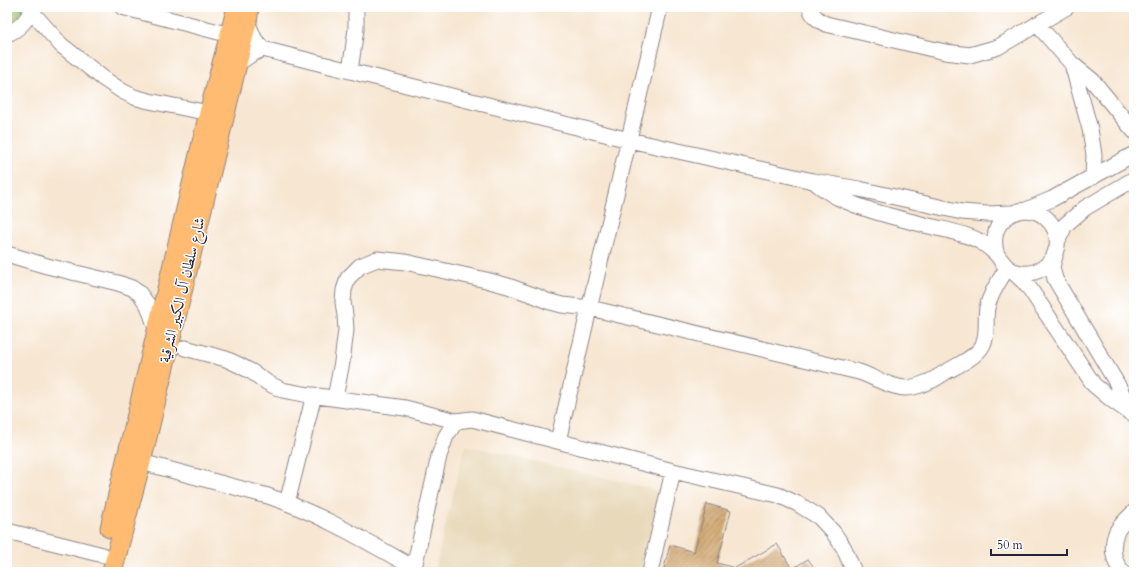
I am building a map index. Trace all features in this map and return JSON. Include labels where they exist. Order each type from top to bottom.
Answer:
[{"type":"main road","name":"شارع سلطان آل الكبير الشرقية","points":[[101,564],[230,35],[244,12]]},
{"type":"main road","name":"شارع سلطان آل الكبير الشرقية","points":[[112,572],[141,462],[237,64],[244,12]]},
{"type":"street","points":[[122,7],[230,35]]},
{"type":"street","points":[[350,71],[356,28],[356,7]]},
{"type":"street","points":[[558,441],[660,7]]},
{"type":"street","points":[[810,7],[810,10],[816,19],[826,24],[945,52],[970,55],[998,47],[1067,7]]},
{"type":"street","points":[[7,34],[13,32],[24,23],[31,9],[61,45],[104,79],[122,91],[134,97],[149,101],[210,113]]},
{"type":"street","points":[[244,12],[255,40],[263,49],[629,140],[812,181],[860,189],[962,212],[987,214],[1036,212],[1051,222],[1056,231],[1058,240]]},
{"type":"street","points":[[1037,24],[1072,64],[1092,80],[1134,131]]},
{"type":"street","points":[[237,64],[263,49]]},
{"type":"street","points":[[1072,64],[1090,129],[1094,155],[1092,177]]},
{"type":"street","points":[[1133,416],[1094,385],[1033,293],[1024,282],[1001,262],[994,246],[996,231],[1004,219],[1052,199],[1134,154]]},
{"type":"street","points":[[1133,416],[1116,382],[1055,279],[1052,267],[1058,240],[1065,225],[1085,208],[1134,178]]},
{"type":"street","points":[[812,181],[836,197],[877,213],[958,233],[979,241],[997,255]]},
{"type":"street","points":[[7,254],[47,266],[125,285],[138,293],[144,299],[148,305],[157,331]]},
{"type":"street","points":[[1009,269],[1021,273],[1031,273],[1040,270],[1049,264],[1055,256]]},
{"type":"street","points":[[335,398],[346,330],[343,302],[344,290],[348,278],[360,266],[377,259],[405,262],[486,280],[508,286],[555,303],[578,308],[590,308],[859,372],[893,386],[907,388],[930,382],[964,362],[982,348],[985,341],[986,318],[990,299],[995,288],[1009,269]]},
{"type":"street","points":[[185,348],[240,365],[282,390],[405,408],[456,422],[472,419],[673,471],[778,495],[798,504],[819,517],[833,532],[856,570]]},
{"type":"street","points":[[288,502],[314,395]]},
{"type":"street","points":[[141,462],[288,502],[325,519],[414,570],[439,456],[446,436],[456,422]]},
{"type":"street","points":[[650,572],[673,471]]},
{"type":"street","points":[[1123,572],[1115,561],[1113,551],[1114,541],[1118,531],[1134,512]]},
{"type":"street","points":[[7,531],[101,564]]},
{"type":"shaded area","points":[[465,445],[660,491],[641,572],[434,572]]},
{"type":"green space","points":[[7,7],[24,7],[17,18],[7,25]]},
{"type":"building","points":[[707,504],[731,511],[717,563],[735,568],[777,544],[792,569],[808,559],[817,572],[663,572],[670,545],[694,552]]}]
